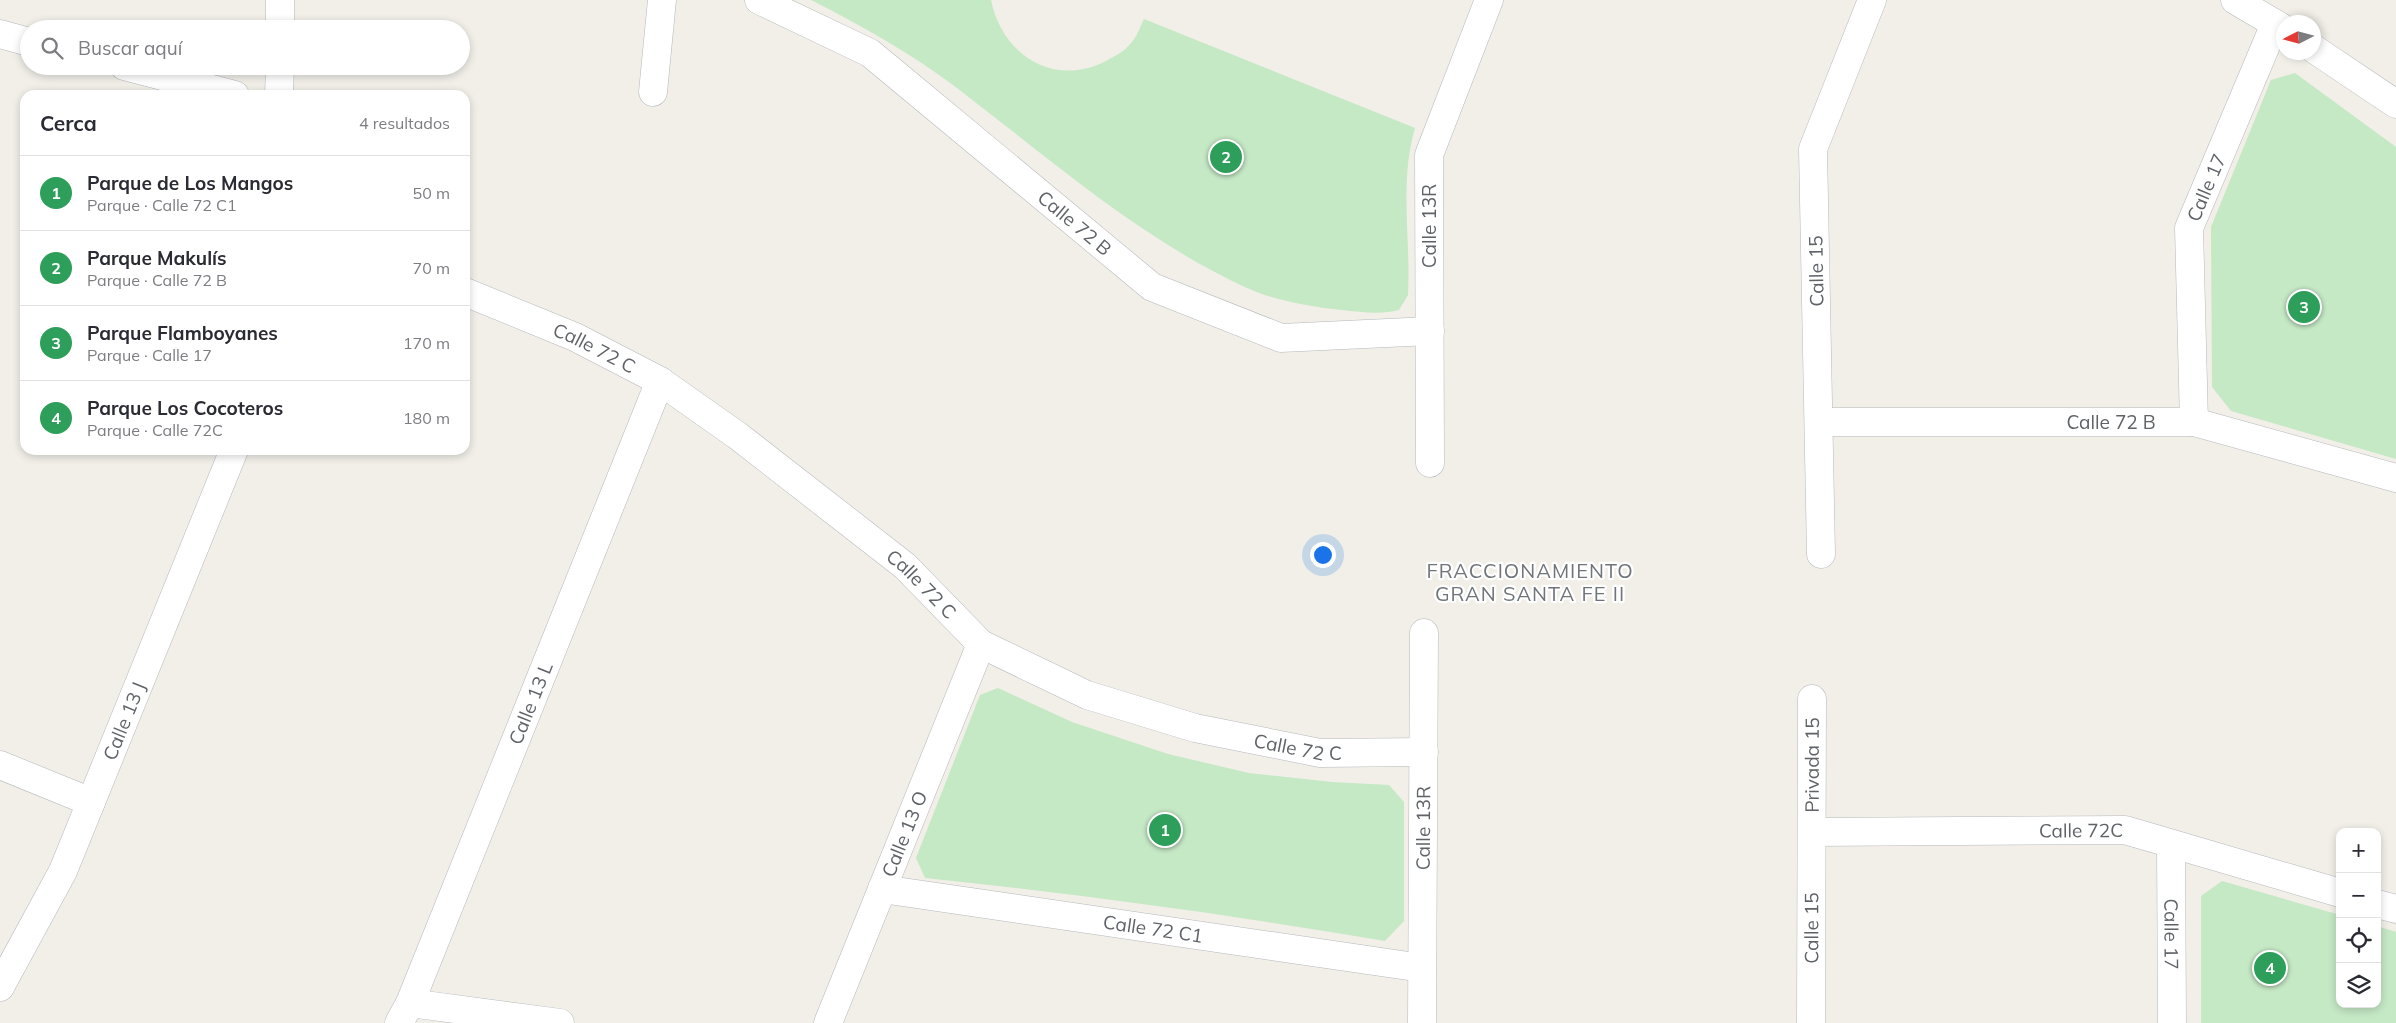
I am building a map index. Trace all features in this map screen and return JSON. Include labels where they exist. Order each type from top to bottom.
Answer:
[{"type":"street","points":[[280,0],[280,20]]},
{"type":"street","points":[[653,92],[662,0]]},
{"type":"street","name":"Calle 72 B","points":[[759,0],[870,53],[1152,287],[1281,338],[1430,331]]},
{"type":"street","name":"Calle 13R","points":[[1430,463],[1429,155],[1489,0]]},
{"type":"street","name":"Calle 15","points":[[1821,554],[1813,149],[1872,0]]},
{"type":"street","points":[[2235,0],[2276,24]]},
{"type":"street","name":"Calle 17","points":[[2194,422],[2189,228],[2276,33]]},
{"type":"street","points":[[0,34],[20,40]]},
{"type":"street","points":[[2321,54],[2396,104]]},
{"type":"street","points":[[158,75],[216,90]]},
{"type":"street","points":[[279,90],[280,75]]},
{"type":"street","name":"Calle 72 C","points":[[470,294],[575,337],[660,380],[738,436],[905,566],[982,644],[1087,695],[1195,728],[1320,753],[1424,752]]},
{"type":"street","name":"Calle 13 L","points":[[404,1013],[660,380]]},
{"type":"street","name":"Calle 72 B","points":[[1819,422],[2194,422],[2396,478]]},
{"type":"street","name":"Calle 13 J","points":[[0,987],[63,871],[232,455]]},
{"type":"street","name":"Calle 13R","points":[[1422,1023],[1424,633]]},
{"type":"street","name":"Calle 13 O","points":[[828,1023],[982,644]]},
{"type":"street","name":"Privada 15","points":[[1812,699],[1812,832]]},
{"type":"street","points":[[0,764],[91,802]]},
{"type":"street","name":"Calle 72C","points":[[1812,832],[2125,830],[2336,892]]},
{"type":"street","name":"Calle 15","points":[[1811,1023],[1812,832]]},
{"type":"street","name":"Calle 17","points":[[2172,844],[2172,1023]]},
{"type":"street","name":"Calle 72 C1","points":[[882,890],[1422,968]]},
{"type":"street","points":[[2381,905],[2396,909]]},
{"type":"street","points":[[404,1013],[560,1023]]},
{"type":"green space","points":[[811,0],[991,0],[997,20],[1006,37],[1019,51],[1033,61],[1050,68],[1068,71],[1087,68],[1120,53],[1133,41],[1144,19],[1415,128],[1410,149],[1407,190],[1408,295],[1399,310],[1371,313],[1294,303],[1247,288],[1170,246],[1133,222],[1061,170],[957,88],[904,52],[868,30]]},
{"type":"green space","points":[[2295,73],[2396,147],[2396,459],[2231,411],[2212,387],[2211,227],[2271,80]]},
{"type":"green space","points":[[998,688],[1072,722],[1168,754],[1249,773],[1332,782],[1389,785],[1404,802],[1404,921],[1385,941],[1155,906],[925,878],[916,858],[980,695]]},
{"type":"green space","points":[[2222,881],[2336,914],[2336,1008],[2381,1008],[2381,927],[2396,932],[2396,1023],[2201,1023],[2201,896]]},
{"type":"place","name":"Parque Makulís","points":[[1226,157]]},
{"type":"place","name":"Parque Flamboyanes","points":[[2304,307]]},
{"type":"place","name":"Parque de Los Mangos","points":[[1165,830]]},
{"type":"place","name":"Parque Los Cocoteros","points":[[2270,968]]},
{"type":"district","name":"FRACCIONAMIENTO GRAN SANTA FE II","points":[[1530,582]]}]
